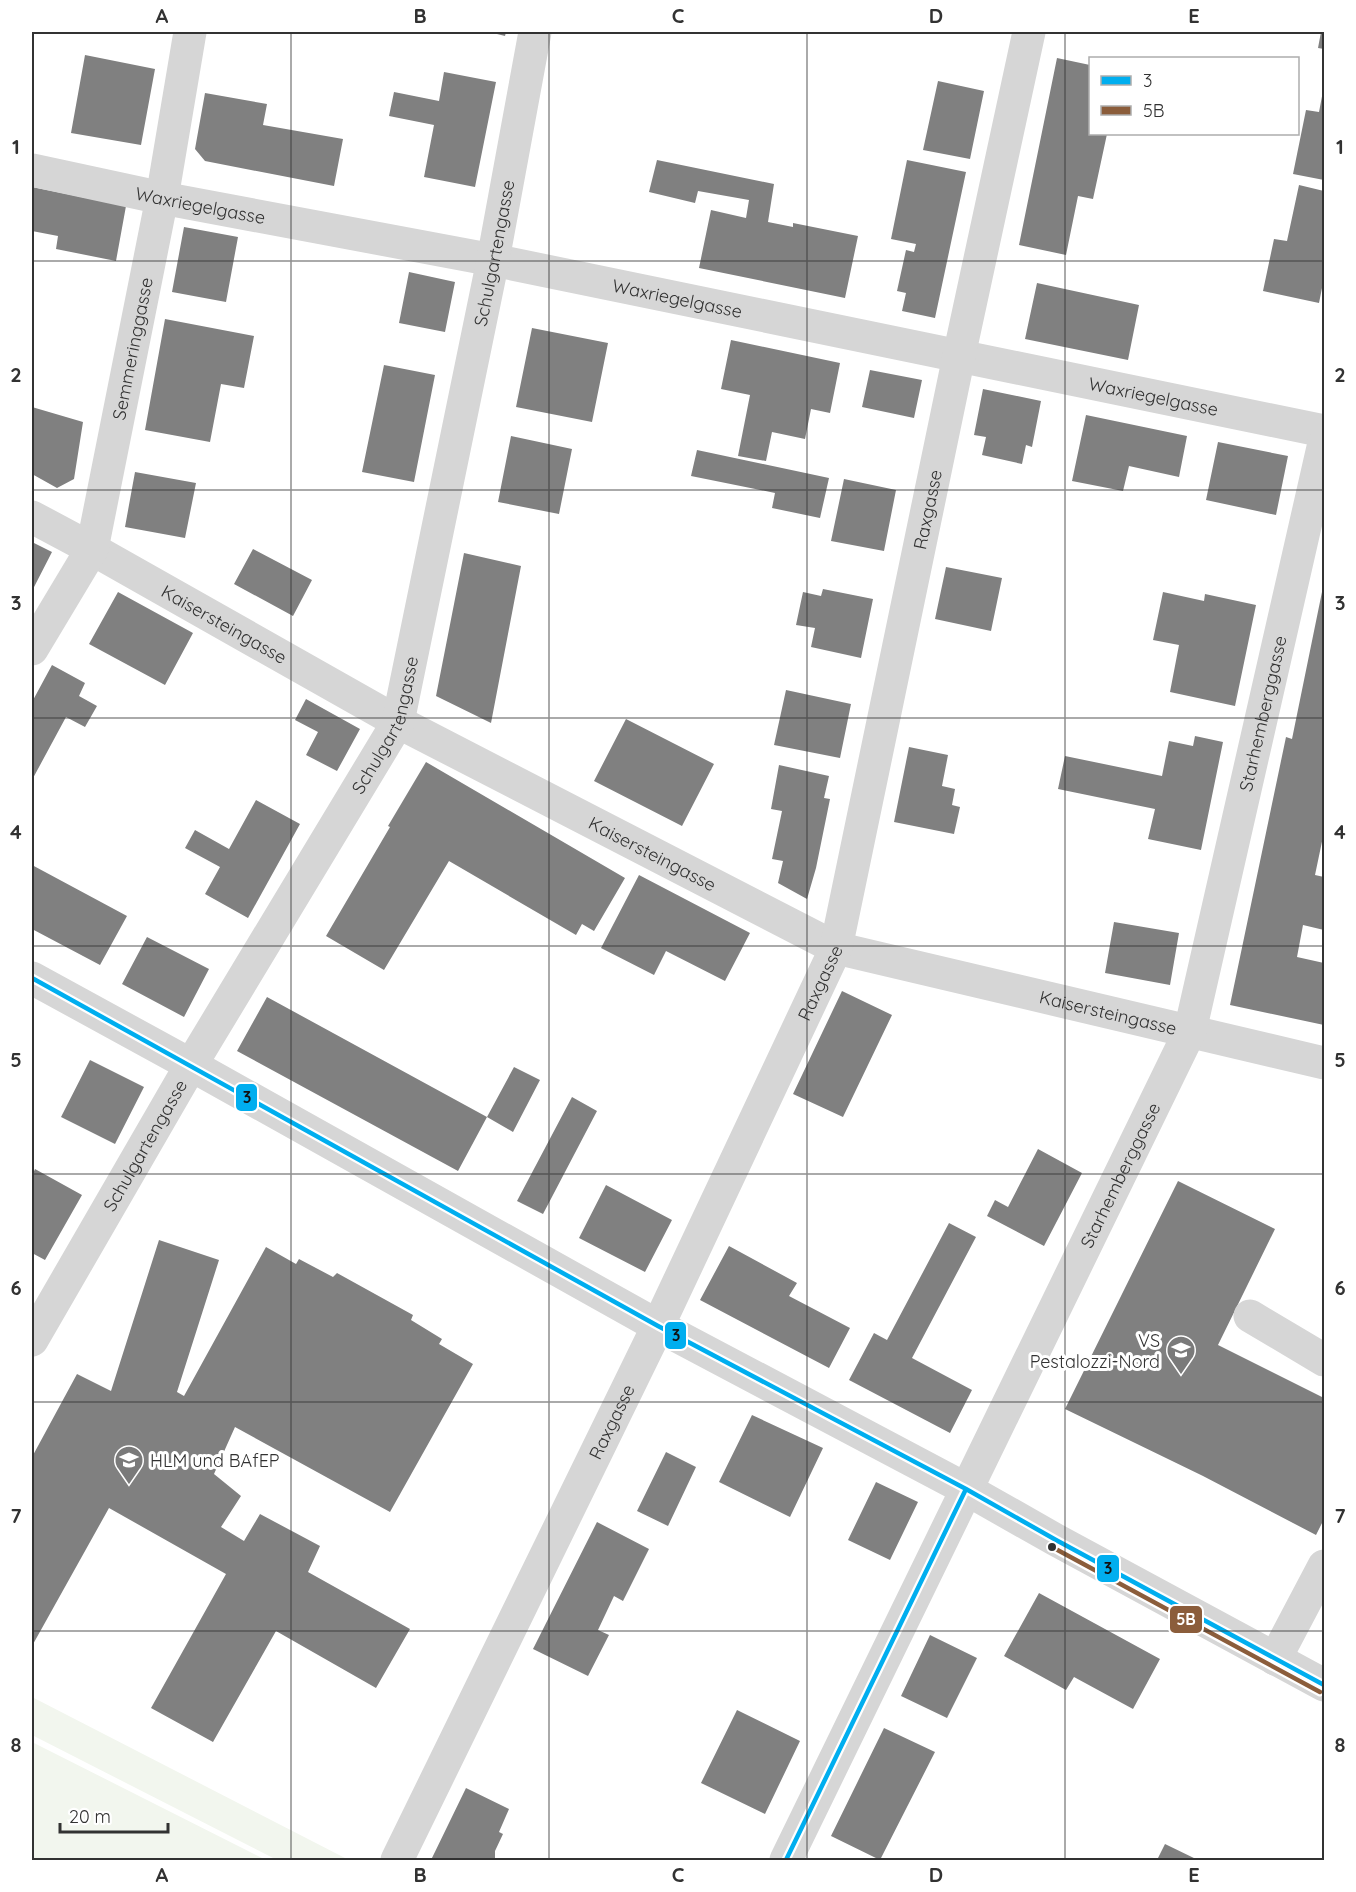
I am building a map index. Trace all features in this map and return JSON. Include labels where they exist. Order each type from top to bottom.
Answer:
[{"type":"street","name":"Semmeringgasse","points":[[32,649],[92,549],[162,198],[190,32]]},
{"type":"street","name":"Schulgartengasse","points":[[32,1340],[191,1065],[398,722],[493,260],[535,32]]},
{"type":"street","name":"Raxgasse","points":[[397,1860],[658,1326],[836,948],[1029,32]]},
{"type":"street","name":"Waxriegelgasse","points":[[32,170],[162,198],[493,260],[1324,431]]},
{"type":"street","name":"Starhemberggasse","points":[[786,1860],[1190,1031],[1324,443]]},
{"type":"street","name":"Kaisersteingasse","points":[[32,517],[398,722],[836,948],[1324,1064]]},
{"type":"street","points":[[32,978],[658,1326],[966,1489],[1324,1685]]},
{"type":"street","points":[[1250,1316],[1324,1360]]},
{"type":"street","points":[[1275,1659],[1324,1566]]},
{"type":"shaded area","points":[[32,1697],[345,1858],[344,1860],[277,1860],[32,1735]]},
{"type":"shaded area","points":[[32,1742],[266,1860],[32,1860]]},
{"type":"building","points":[[489,32],[506,32],[505,36]]},
{"type":"building","points":[[1321,32],[1324,32],[1324,49],[1318,48]]},
{"type":"building","points":[[85,55],[155,69],[141,145],[71,133]]},
{"type":"building","points":[[1057,58],[1089,65],[1089,135],[1107,135],[1093,199],[1078,196],[1066,255],[1019,245]]},
{"type":"building","points":[[444,72],[496,82],[475,187],[424,177],[434,125],[389,116],[394,92],[439,101]]},
{"type":"building","points":[[938,81],[984,91],[970,159],[923,150]]},
{"type":"building","points":[[1323,91],[1324,180],[1293,174],[1306,110],[1319,112]]},
{"type":"building","points":[[205,93],[267,104],[263,125],[343,139],[334,186],[205,161],[195,149]]},
{"type":"building","points":[[657,160],[774,184],[768,222],[793,227],[793,223],[858,236],[845,298],[699,268],[711,210],[746,218],[749,200],[698,191],[695,203],[649,192]]},
{"type":"building","points":[[907,160],[966,172],[935,318],[902,311],[906,293],[897,291],[906,250],[914,252],[916,244],[891,239]]},
{"type":"building","points":[[1299,185],[1324,191],[1324,278],[1319,303],[1263,291],[1274,239],[1287,241]]},
{"type":"building","points":[[32,187],[126,206],[116,261],[56,249],[58,236],[32,231]]},
{"type":"building","points":[[184,227],[238,237],[226,302],[172,292]]},
{"type":"building","points":[[409,272],[455,282],[445,332],[399,323]]},
{"type":"building","points":[[1037,283],[1139,305],[1128,360],[1025,339]]},
{"type":"building","points":[[165,319],[254,336],[244,388],[221,384],[210,442],[145,430]]},
{"type":"building","points":[[532,328],[608,343],[592,422],[516,407]]},
{"type":"building","points":[[731,340],[840,363],[830,413],[811,409],[805,439],[772,432],[766,461],[738,456],[750,395],[721,389]]},
{"type":"building","points":[[384,365],[435,375],[414,482],[362,472]]},
{"type":"building","points":[[870,370],[922,380],[914,418],[862,407]]},
{"type":"building","points":[[983,389],[1041,401],[1032,447],[1026,445],[1022,464],[982,455],[986,437],[974,435]]},
{"type":"building","points":[[32,407],[83,422],[74,479],[57,488],[32,474]]},
{"type":"building","points":[[1086,415],[1187,436],[1179,477],[1129,466],[1123,491],[1072,481]]},
{"type":"building","points":[[511,436],[572,449],[559,514],[498,502]]},
{"type":"building","points":[[1218,442],[1288,456],[1276,515],[1206,500]]},
{"type":"building","points":[[697,450],[829,478],[820,518],[772,508],[775,493],[691,476]]},
{"type":"building","points":[[135,472],[196,483],[185,538],[125,527]]},
{"type":"building","points":[[844,479],[896,490],[884,551],[831,541]]},
{"type":"building","points":[[32,542],[52,552],[32,591]]},
{"type":"building","points":[[253,549],[312,580],[293,616],[234,584]]},
{"type":"building","points":[[464,553],[521,566],[491,723],[436,696]]},
{"type":"building","points":[[946,567],[1002,578],[991,631],[935,619]]},
{"type":"building","points":[[1323,587],[1324,832],[1315,875],[1324,877],[1324,930],[1303,925],[1297,957],[1324,963],[1324,1025],[1230,1005],[1286,737],[1292,739]]},
{"type":"building","points":[[823,589],[873,599],[861,658],[811,647],[815,628],[796,625],[803,592],[821,596]]},
{"type":"building","points":[[118,592],[193,633],[165,685],[89,644]]},
{"type":"building","points":[[1163,592],[1204,601],[1205,594],[1256,605],[1235,706],[1170,692],[1179,645],[1153,640]]},
{"type":"building","points":[[52,665],[85,683],[79,696],[97,706],[85,727],[66,717],[32,780],[32,702]]},
{"type":"building","points":[[786,690],[851,704],[840,758],[774,745]]},
{"type":"building","points":[[306,699],[360,729],[337,771],[306,755],[318,732],[295,720]]},
{"type":"building","points":[[626,719],[714,764],[682,826],[594,781]]},
{"type":"building","points":[[1195,736],[1223,742],[1201,850],[1148,839],[1155,809],[1058,789],[1065,756],[1162,776],[1169,741],[1193,746]]},
{"type":"building","points":[[909,747],[948,755],[942,786],[955,789],[952,805],[960,807],[954,834],[894,822]]},
{"type":"building","points":[[426,762],[625,878],[594,931],[582,924],[576,935],[449,861],[384,970],[326,936]]},
{"type":"building","points":[[779,765],[829,776],[824,798],[830,799],[816,868],[807,899],[778,883],[783,861],[772,859],[782,811],[771,809]]},
{"type":"building","points":[[256,800],[300,824],[248,918],[205,894],[220,867],[185,848],[195,830],[229,849]]},
{"type":"building","points":[[32,865],[127,916],[100,965],[32,929]]},
{"type":"building","points":[[639,875],[750,933],[725,981],[666,951],[654,975],[601,948]]},
{"type":"building","points":[[1114,922],[1179,933],[1170,985],[1105,973]]},
{"type":"building","points":[[147,937],[209,969],[184,1017],[122,984]]},
{"type":"building","points":[[842,991],[892,1015],[843,1117],[793,1094]]},
{"type":"building","points":[[267,997],[487,1117],[458,1171],[237,1051]]},
{"type":"building","points":[[90,1060],[144,1087],[115,1144],[61,1117]]},
{"type":"building","points":[[514,1067],[540,1080],[513,1132],[487,1117]]},
{"type":"building","points":[[572,1097],[597,1111],[543,1214],[517,1201]]},
{"type":"building","points":[[1038,1149],[1082,1173],[1044,1246],[987,1216],[995,1200],[1008,1207]]},
{"type":"building","points":[[35,1169],[82,1195],[45,1260],[32,1253],[32,1176]]},
{"type":"building","name":"VS Pestalozzi-Nord","points":[[1178,1181],[1275,1229],[1218,1345],[1324,1398],[1324,1519],[1316,1535],[1203,1476],[1065,1409]]},
{"type":"building","points":[[606,1185],[672,1220],[645,1272],[579,1238]]},
{"type":"building","points":[[949,1223],[976,1237],[912,1358],[972,1390],[950,1433],[849,1380],[874,1333],[887,1340]]},
{"type":"building","name":"HLM und BAfEP","points":[[159,1240],[219,1260],[177,1392],[184,1396],[266,1247],[296,1264],[299,1259],[333,1277],[337,1273],[413,1315],[411,1320],[442,1339],[439,1344],[473,1364],[390,1512],[235,1427],[214,1474],[241,1496],[221,1527],[244,1541],[260,1514],[320,1546],[308,1572],[410,1629],[376,1688],[276,1631],[213,1742],[151,1708],[226,1574],[109,1508],[32,1646],[32,1457],[77,1374],[111,1391]]},
{"type":"building","points":[[729,1246],[797,1283],[789,1296],[850,1328],[829,1368],[700,1300]]},
{"type":"building","points":[[752,1415],[823,1448],[790,1517],[719,1482]]},
{"type":"building","points":[[666,1452],[696,1467],[668,1526],[637,1511]]},
{"type":"building","points":[[876,1482],[918,1502],[890,1560],[848,1540]]},
{"type":"building","points":[[597,1522],[649,1549],[623,1601],[614,1596],[598,1630],[609,1635],[588,1676],[533,1649]]},
{"type":"building","points":[[1039,1593],[1160,1659],[1133,1709],[1074,1677],[1066,1690],[1004,1656]]},
{"type":"building","points":[[930,1635],[977,1658],[947,1718],[901,1696]]},
{"type":"building","points":[[737,1710],[800,1741],[765,1814],[701,1783]]},
{"type":"building","points":[[884,1728],[935,1752],[880,1860],[831,1836]]},
{"type":"building","points":[[466,1788],[509,1809],[499,1832],[503,1834],[495,1851],[495,1860],[431,1860]]},
{"type":"building","points":[[1165,1844],[1198,1860],[1157,1860]]},
{"type":"transit line","name":"3","points":[[32,978],[658,1326],[966,1489],[1324,1685]]},
{"type":"transit line","name":"3","points":[[786,1860],[966,1489]]},
{"type":"transit line","name":"5B","points":[[1052,1547],[1320,1692]]},
{"type":"place","name":"VS Pestalozzi-Nord","points":[[1181,1376]]},
{"type":"place","name":"HLM und BAfEP","points":[[129,1486]]}]
